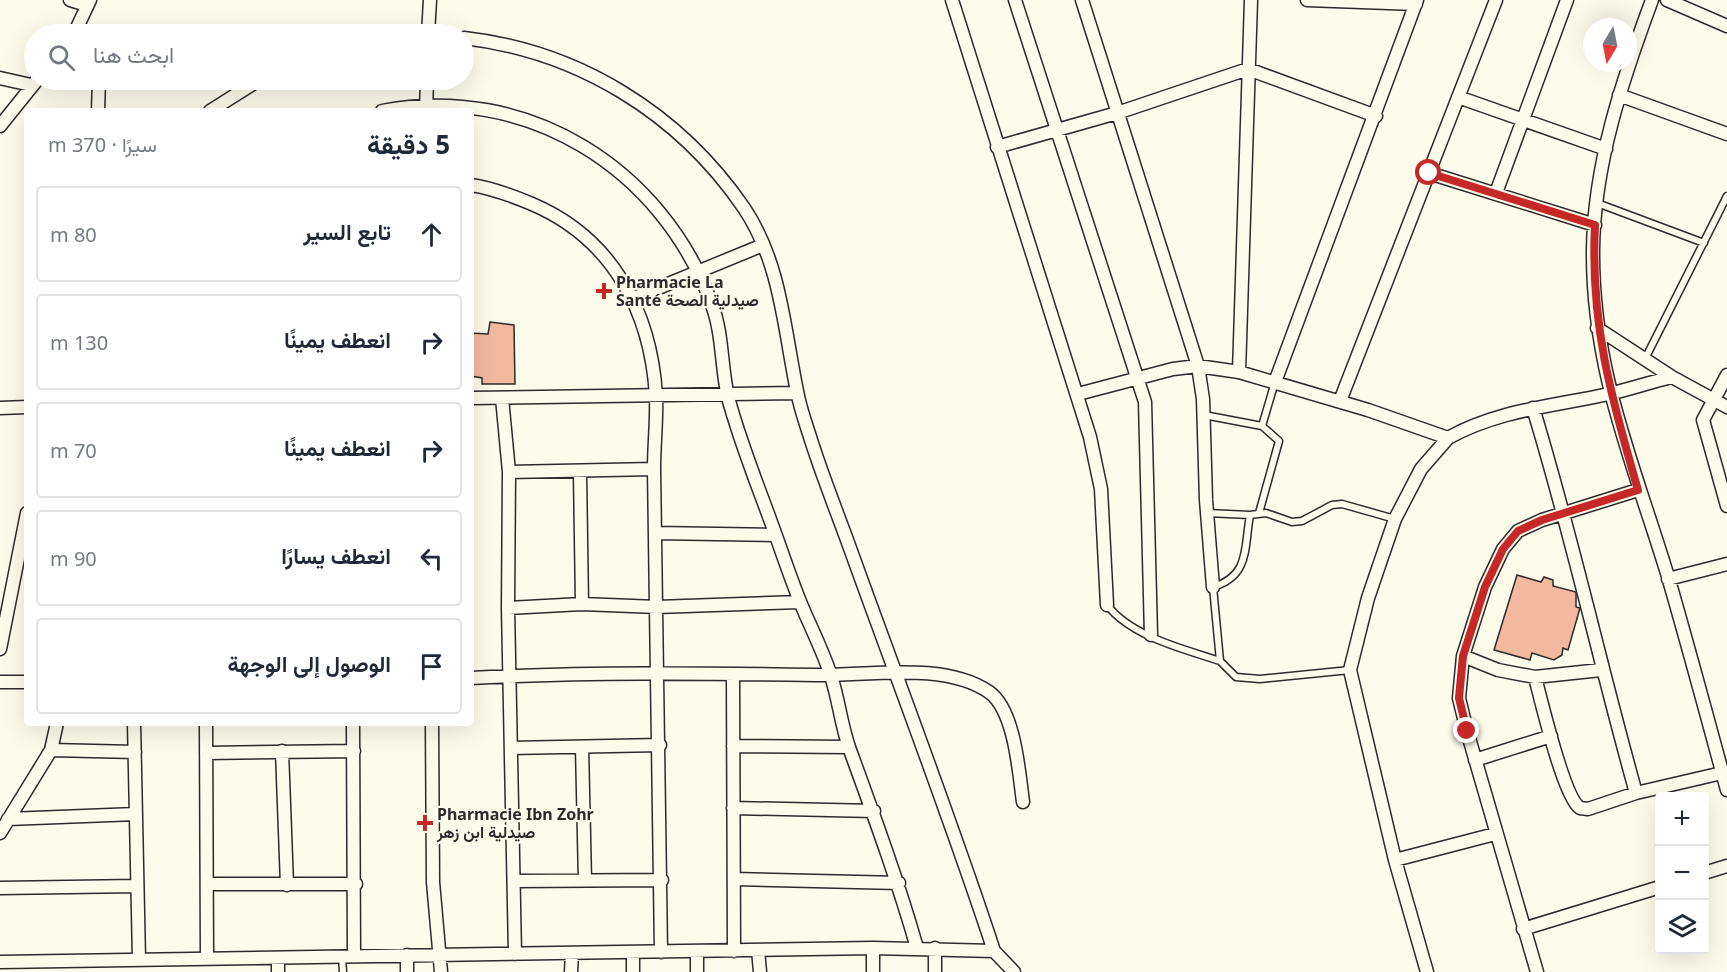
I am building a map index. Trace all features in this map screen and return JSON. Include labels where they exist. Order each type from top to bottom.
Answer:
[{"type":"street","points":[[70,0],[88,3],[79,24]]},
{"type":"street","points":[[428,24],[429,0]]},
{"type":"street","points":[[952,0],[997,147],[1078,394],[1101,489],[1107,605]]},
{"type":"street","points":[[1015,0],[1058,129],[1146,414],[1152,635]]},
{"type":"street","points":[[1082,0],[1198,366],[1204,415],[1207,513],[1213,587]]},
{"type":"street","points":[[1239,372],[1251,0]]},
{"type":"street","points":[[1275,382],[1376,116],[1416,2],[1307,0]]},
{"type":"street","points":[[1340,401],[1496,0]]},
{"type":"street","points":[[1496,193],[1567,0]]},
{"type":"street","points":[[1652,0],[1619,95],[1606,149],[1595,225],[1594,275],[1597,328],[1610,394],[1638,490],[1668,579],[1727,790]]},
{"type":"street","points":[[1667,0],[1727,26]]},
{"type":"street","points":[[474,40],[522,48],[555,59],[590,74],[659,117],[688,140],[721,177],[746,211],[763,245],[783,310],[797,393],[812,443],[994,951],[1009,969]]},
{"type":"street","points":[[997,147],[1117,113],[1248,69],[1376,116]]},
{"type":"street","points":[[0,78],[24,81]]},
{"type":"street","points":[[0,126],[28,90]]},
{"type":"street","points":[[98,108],[99,90]]},
{"type":"street","points":[[215,108],[243,90]]},
{"type":"street","points":[[426,108],[427,90]]},
{"type":"street","points":[[1619,95],[1727,134]]},
{"type":"street","points":[[1458,97],[1606,149]]},
{"type":"street","points":[[474,108],[517,116],[550,127],[580,144],[631,180],[680,240],[697,270],[715,315],[728,394],[800,602],[831,675],[849,747],[899,883],[917,948]]},
{"type":"street","points":[[1429,173],[1595,225]]},
{"type":"street","points":[[474,186],[516,198],[559,216],[591,241],[634,298],[648,344],[656,396],[654,469],[662,880],[661,952]]},
{"type":"street","points":[[634,298],[697,270],[763,245]]},
{"type":"street","points":[[1597,328],[1672,377],[1727,407]]},
{"type":"street","points":[[1078,394],[1136,377],[1198,366],[1239,372],[1275,382],[1340,401],[1448,438]]},
{"type":"street","points":[[1727,375],[1704,415],[1704,424],[1727,506]]},
{"type":"street","points":[[1427,972],[1395,860],[1350,670],[1368,598],[1395,519],[1421,469],[1448,438],[1482,422],[1533,408],[1610,394],[1672,377]]},
{"type":"street","points":[[474,398],[797,393]]},
{"type":"street","points":[[502,398],[509,472],[508,608],[515,954]]},
{"type":"street","points":[[0,408],[24,407]]},
{"type":"street","points":[[1533,408],[1564,514],[1601,670],[1636,793]]},
{"type":"street","points":[[509,472],[654,469]]},
{"type":"street","points":[[580,472],[582,604]]},
{"type":"street","points":[[1537,972],[1495,834],[1459,698],[1463,656],[1485,587],[1503,549],[1518,531],[1638,490]]},
{"type":"street","points":[[0,649],[24,528]]},
{"type":"street","points":[[655,533],[776,535]]},
{"type":"street","points":[[1668,579],[1727,564]]},
{"type":"street","points":[[508,608],[582,604],[657,607],[800,602]]},
{"type":"street","points":[[1463,656],[1498,670],[1536,677],[1601,670]]},
{"type":"street","points":[[474,678],[657,673],[831,675],[894,672],[964,680],[990,693],[1004,711],[1014,742],[1023,802]]},
{"type":"street","points":[[733,674],[734,951]]},
{"type":"street","points":[[1536,677],[1551,736],[1571,796],[1580,808],[1588,809],[1636,793],[1724,774]]},
{"type":"street","points":[[0,682],[24,682]]},
{"type":"street","points":[[0,833],[51,750],[56,726]]},
{"type":"street","points":[[134,726],[137,886],[147,964]]},
{"type":"street","points":[[206,726],[208,884],[214,963]]},
{"type":"street","points":[[348,956],[356,884],[353,726]]},
{"type":"street","points":[[432,726],[433,882],[441,972]]},
{"type":"street","points":[[1475,760],[1551,736]]},
{"type":"street","points":[[511,748],[660,745]]},
{"type":"street","points":[[733,746],[849,747]]},
{"type":"street","points":[[582,747],[585,881]]},
{"type":"street","points":[[51,750],[135,752]]},
{"type":"street","points":[[282,751],[287,885]]},
{"type":"street","points":[[206,753],[354,751]]},
{"type":"street","points":[[733,808],[874,811]]},
{"type":"street","points":[[8,819],[136,814]]},
{"type":"street","points":[[1395,860],[1495,834]]},
{"type":"street","points":[[1709,871],[1727,866]]},
{"type":"street","points":[[734,879],[899,883]]},
{"type":"street","points":[[515,881],[662,880]]},
{"type":"street","points":[[208,884],[356,884]]},
{"type":"street","points":[[0,888],[137,886]]},
{"type":"street","points":[[1523,929],[1655,887]]},
{"type":"street","points":[[0,962],[25,967],[214,963],[278,958],[439,954],[697,953],[873,948],[994,951]]},
{"type":"street","points":[[873,948],[873,972]]},
{"type":"street","points":[[935,948],[935,972]]},
{"type":"street","points":[[758,950],[760,972]]},
{"type":"street","points":[[633,953],[633,972]]},
{"type":"street","points":[[697,953],[697,972]]},
{"type":"street","points":[[571,972],[572,954]]},
{"type":"street","points":[[407,955],[407,972]]},
{"type":"street","points":[[278,958],[278,972]]},
{"type":"lane","points":[[1645,359],[1727,196]]},
{"type":"lane","points":[[1597,203],[1704,243]]},
{"type":"lane","points":[[1262,426],[1275,382]]},
{"type":"lane","points":[[1204,415],[1262,426],[1280,441],[1258,513]]},
{"type":"lane","points":[[1207,513],[1250,515],[1258,513],[1292,522],[1302,520],[1332,505],[1342,504],[1395,519]]},
{"type":"lane","points":[[1220,661],[1213,587],[1230,582],[1237,575],[1242,564],[1250,515]]},
{"type":"lane","points":[[1107,605],[1116,616],[1152,635],[1220,661],[1236,677],[1260,679],[1350,670]]},
{"type":"lane","points":[[343,972],[348,956]]},
{"type":"building","points":[[490,322],[514,325],[515,384],[482,384],[482,378],[474,377],[474,333],[488,334]]},
{"type":"building","points":[[1517,575],[1541,582],[1544,577],[1553,580],[1553,586],[1576,592],[1576,607],[1580,608],[1568,650],[1563,648],[1562,655],[1554,660],[1532,653],[1530,660],[1494,650]]},
{"type":"place","name":"Pharmacie La Santé صيدلية الصحة","points":[[604,291]]},
{"type":"place","name":"Pharmacie Ibn Zohr صيدلية ابن زهر","points":[[425,823]]},
{"type":"route","points":[[1429,173],[1595,225],[1594,297],[1601,354],[1610,394],[1638,490],[1542,520],[1518,531],[1503,549],[1485,587],[1463,656],[1459,698],[1467,731]]}]
